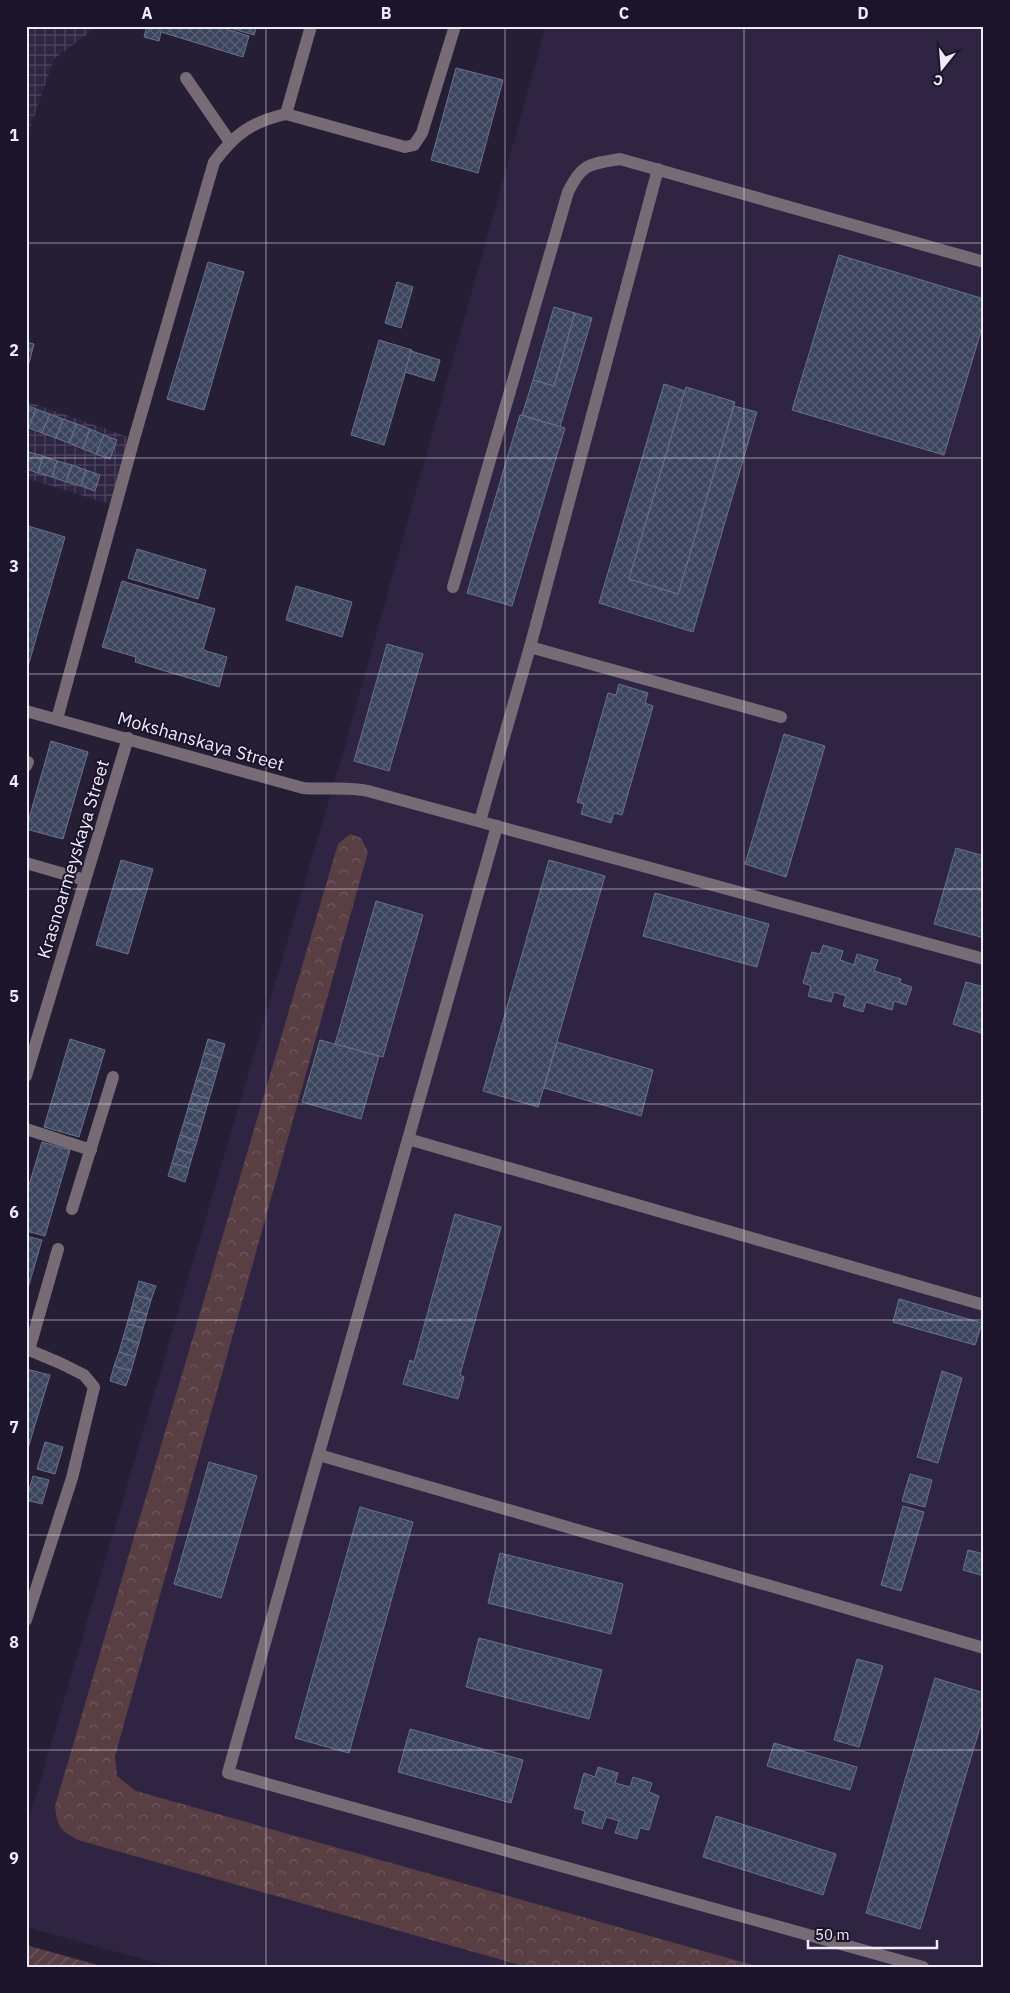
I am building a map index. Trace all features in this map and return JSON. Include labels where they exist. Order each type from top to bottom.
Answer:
[{"type":"street","points":[[286,114],[311,26]]},
{"type":"street","points":[[57,719],[134,439],[214,162],[230,142],[249,127],[269,118],[286,114],[405,147],[414,144],[422,133],[455,26]]},
{"type":"street","points":[[186,78],[230,142]]},
{"type":"street","points":[[453,587],[568,192],[576,175],[591,163],[620,159],[984,262]]},
{"type":"street","points":[[480,821],[530,647],[658,169]]},
{"type":"street","points":[[530,647],[781,717]]},
{"type":"street","name":"Mokshanskaya Street","points":[[26,711],[303,788],[324,790],[350,787],[368,791],[984,959]]},
{"type":"street","name":"Krasnoarmeyskaya Street","points":[[26,1076],[128,738]]},
{"type":"street","points":[[497,826],[228,1773],[923,1967]]},
{"type":"street","points":[[26,863],[86,880]]},
{"type":"street","points":[[72,1209],[113,1078]]},
{"type":"street","points":[[26,1129],[91,1150]]},
{"type":"street","points":[[408,1139],[984,1306]]},
{"type":"street","points":[[26,1620],[72,1478],[94,1387],[84,1375],[27,1350],[58,1249]]},
{"type":"street","points":[[319,1454],[984,1648]]},
{"type":"shaded area","points":[[26,26],[98,26],[54,59],[26,140]]},
{"type":"shaded area","points":[[546,26],[984,26],[984,1967],[171,1967],[26,1927],[26,1829],[346,742]]},
{"type":"shaded area","points":[[26,401],[134,439],[116,506],[26,478]]},
{"type":"green space","points":[[350,834],[361,838],[368,852],[115,1756],[117,1776],[136,1791],[760,1967],[527,1967],[78,1840],[63,1830],[58,1823],[55,1806],[338,844]]},
{"type":"green space","points":[[26,1945],[105,1967],[28,1967],[26,1965]]},
{"type":"building","points":[[147,26],[217,26],[249,36],[243,57],[161,32],[159,41],[144,37]]},
{"type":"building","points":[[223,26],[257,26],[254,35]]},
{"type":"building","points":[[456,68],[503,80],[478,173],[431,160]]},
{"type":"building","points":[[839,255],[984,299],[984,321],[944,455],[792,410]]},
{"type":"building","points":[[208,262],[244,272],[204,410],[167,399]]},
{"type":"building","points":[[397,282],[413,287],[401,328],[385,323]]},
{"type":"building","points":[[554,307],[575,313],[554,386],[533,380]]},
{"type":"building","points":[[575,313],[592,318],[560,427],[522,415],[533,380],[554,386]]},
{"type":"building","points":[[379,340],[412,350],[384,445],[351,435]]},
{"type":"building","points":[[26,342],[34,344],[29,363],[26,362]]},
{"type":"building","points":[[411,351],[440,360],[434,381],[405,372]]},
{"type":"building","points":[[664,384],[685,391],[629,579],[678,594],[734,406],[757,412],[693,632],[599,603]]},
{"type":"building","points":[[686,387],[735,402],[678,594],[629,579]]},
{"type":"building","points":[[26,405],[36,409],[29,428],[26,427]]},
{"type":"building","points":[[36,409],[50,414],[42,433],[29,428]]},
{"type":"building","points":[[50,414],[63,419],[56,438],[42,433]]},
{"type":"building","points":[[520,415],[565,428],[512,606],[467,593]]},
{"type":"building","points":[[63,419],[77,424],[69,443],[56,438]]},
{"type":"building","points":[[77,424],[90,429],[83,449],[69,443]]},
{"type":"building","points":[[90,429],[104,435],[96,454],[83,449]]},
{"type":"building","points":[[104,435],[117,440],[110,459],[96,454]]},
{"type":"building","points":[[29,452],[43,456],[38,473],[26,469]]},
{"type":"building","points":[[43,456],[57,461],[52,477],[38,473]]},
{"type":"building","points":[[57,461],[72,465],[66,482],[52,477]]},
{"type":"building","points":[[72,465],[86,470],[81,486],[66,482]]},
{"type":"building","points":[[86,470],[100,475],[95,491],[81,486]]},
{"type":"building","points":[[28,526],[65,537],[29,663],[26,663],[26,533]]},
{"type":"building","points":[[137,549],[206,570],[198,599],[128,578]]},
{"type":"building","points":[[122,581],[215,609],[203,650],[227,657],[219,687],[135,662],[136,657],[102,647]]},
{"type":"building","points":[[296,586],[352,602],[342,637],[286,620]]},
{"type":"building","points":[[387,644],[423,654],[389,771],[354,761]]},
{"type":"building","points":[[619,684],[648,693],[645,703],[653,706],[622,815],[614,813],[611,823],[581,814],[584,804],[577,802],[608,693],[616,695]]},
{"type":"building","points":[[784,734],[825,746],[786,877],[745,864]]},
{"type":"building","points":[[51,741],[88,752],[63,839],[26,829]]},
{"type":"building","points":[[956,848],[984,856],[984,938],[934,924]]},
{"type":"building","points":[[121,860],[153,869],[128,954],[96,945]]},
{"type":"building","points":[[549,860],[605,876],[538,1107],[483,1091]]},
{"type":"building","points":[[655,893],[769,924],[757,967],[643,936]]},
{"type":"building","points":[[376,901],[423,915],[383,1057],[335,1044]]},
{"type":"building","points":[[823,945],[843,951],[840,960],[854,965],[857,954],[878,960],[874,971],[901,979],[900,983],[912,987],[906,1005],[894,1001],[892,1010],[866,1002],[863,1012],[843,1006],[846,996],[834,992],[831,1002],[808,996],[811,986],[803,983],[812,952],[820,954]]},
{"type":"building","points":[[966,982],[984,987],[984,1034],[953,1024]]},
{"type":"building","points":[[70,1039],[105,1050],[79,1137],[44,1127]]},
{"type":"building","points":[[208,1039],[225,1044],[221,1058],[204,1053]]},
{"type":"building","points":[[320,1040],[379,1056],[361,1119],[302,1102]]},
{"type":"building","points":[[557,1042],[653,1070],[641,1116],[544,1088]]},
{"type":"building","points":[[204,1053],[221,1058],[217,1072],[200,1067]]},
{"type":"building","points":[[200,1067],[217,1072],[213,1086],[196,1080]]},
{"type":"building","points":[[196,1080],[213,1086],[209,1099],[192,1094]]},
{"type":"building","points":[[192,1094],[209,1099],[205,1113],[188,1108]]},
{"type":"building","points":[[188,1108],[205,1113],[201,1127],[184,1122]]},
{"type":"building","points":[[184,1122],[201,1127],[197,1141],[180,1135]]},
{"type":"building","points":[[180,1135],[197,1141],[193,1154],[176,1149]]},
{"type":"building","points":[[42,1142],[70,1150],[45,1236],[26,1231],[26,1195]]},
{"type":"building","points":[[176,1149],[193,1154],[189,1168],[172,1163]]},
{"type":"building","points":[[172,1163],[189,1168],[185,1182],[168,1176]]},
{"type":"building","points":[[455,1214],[501,1227],[460,1375],[464,1377],[458,1399],[403,1384],[410,1360],[414,1362]]},
{"type":"building","points":[[26,1236],[42,1240],[26,1295]]},
{"type":"building","points":[[139,1281],[156,1286],[151,1300],[135,1295]]},
{"type":"building","points":[[135,1295],[151,1300],[147,1314],[131,1310]]},
{"type":"building","points":[[899,1299],[982,1323],[975,1345],[893,1322]]},
{"type":"building","points":[[131,1310],[147,1314],[143,1328],[127,1324]]},
{"type":"building","points":[[127,1324],[143,1328],[139,1343],[123,1338]]},
{"type":"building","points":[[123,1338],[139,1343],[135,1357],[119,1352]]},
{"type":"building","points":[[119,1352],[135,1357],[131,1371],[114,1366]]},
{"type":"building","points":[[114,1366],[131,1371],[126,1386],[110,1381]]},
{"type":"building","points":[[26,1369],[50,1375],[26,1455]]},
{"type":"building","points":[[942,1371],[962,1378],[938,1463],[917,1457]]},
{"type":"building","points":[[45,1442],[63,1447],[55,1474],[37,1469]]},
{"type":"building","points":[[209,1462],[257,1476],[221,1598],[174,1584]]},
{"type":"building","points":[[910,1474],[932,1480],[925,1507],[902,1501]]},
{"type":"building","points":[[33,1476],[49,1480],[42,1504],[26,1500]]},
{"type":"building","points":[[903,1506],[924,1512],[901,1591],[881,1585]]},
{"type":"building","points":[[360,1507],[413,1522],[349,1753],[295,1738]]},
{"type":"building","points":[[968,1550],[984,1554],[984,1576],[963,1570]]},
{"type":"building","points":[[500,1553],[623,1584],[611,1634],[488,1603]]},
{"type":"building","points":[[479,1638],[602,1670],[589,1719],[466,1687]]},
{"type":"building","points":[[857,1659],[883,1666],[859,1747],[834,1740]]},
{"type":"building","points":[[935,1678],[984,1693],[984,1714],[920,1929],[866,1913]]},
{"type":"building","points":[[410,1729],[523,1760],[511,1803],[398,1772]]},
{"type":"building","points":[[774,1743],[857,1767],[850,1790],[767,1766]]},
{"type":"building","points":[[598,1767],[618,1773],[615,1783],[630,1787],[633,1777],[652,1783],[649,1792],[659,1796],[649,1830],[640,1828],[637,1839],[615,1833],[619,1821],[606,1817],[602,1829],[582,1823],[585,1811],[574,1808],[584,1773],[595,1777]]},
{"type":"building","points":[[716,1816],[836,1854],[823,1895],[703,1857]]}]
